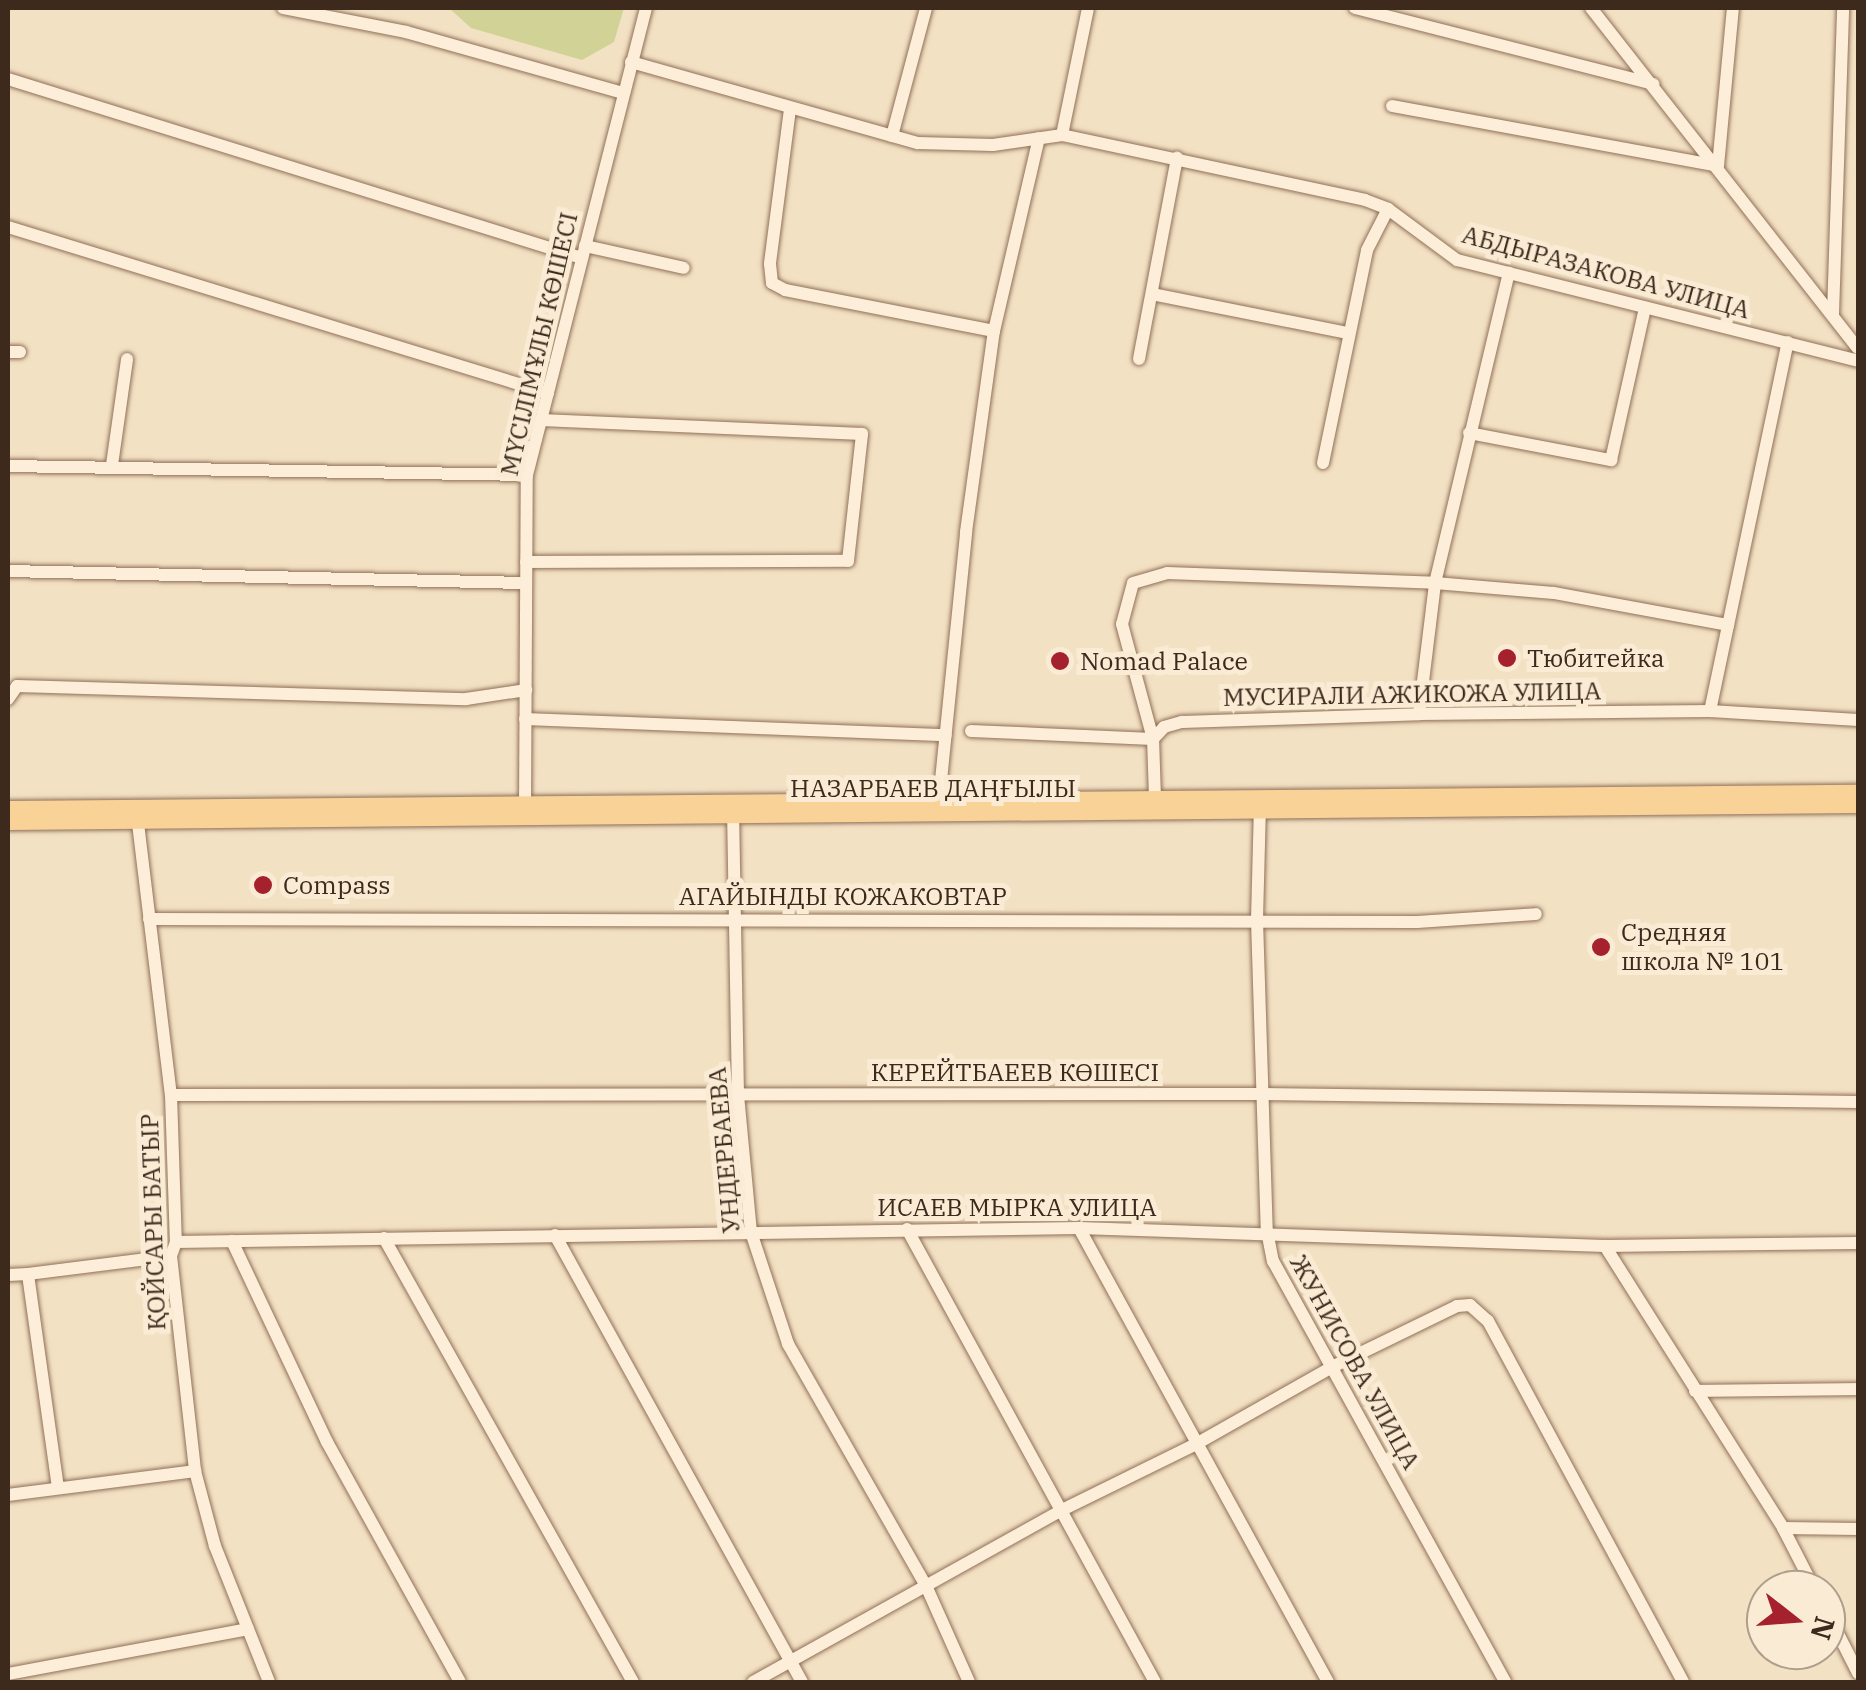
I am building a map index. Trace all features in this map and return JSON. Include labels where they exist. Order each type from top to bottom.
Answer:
[{"type":"main road","name":"НАЗАРБАЕВ ДАҢҒЫЛЫ","points":[[8,822],[137,814],[1260,804],[1858,792]]},
{"type":"main road","name":"НАЗАРБАЕВ ДАҢҒЫЛЫ","points":[[733,809],[939,800],[1155,798],[1260,804],[1858,805]]},
{"type":"main road","name":"НАЗАРБАЕВ ДАҢҒЫЛЫ","points":[[8,808],[137,814]]},
{"type":"street","points":[[282,8],[406,32],[624,93]]},
{"type":"street","name":"МҮСІЛІМҰЛЫ КӨШЕСІ","points":[[525,810],[527,475],[646,8]]},
{"type":"street","points":[[892,136],[926,8]]},
{"type":"street","points":[[1062,135],[1088,8]]},
{"type":"street","points":[[1355,8],[1653,84]]},
{"type":"street","points":[[1591,8],[1858,348]]},
{"type":"street","points":[[1718,166],[1734,8]]},
{"type":"street","points":[[1833,314],[1842,8]]},
{"type":"street","name":"АБДЫРАЗАКОВА УЛИЦА","points":[[632,62],[918,142],[993,145],[1062,135],[1177,158],[1388,209],[1458,260],[1858,360]]},
{"type":"street","points":[[8,79],[584,252],[684,268]]},
{"type":"street","points":[[1392,106],[1718,166]]},
{"type":"street","points":[[790,109],[770,264],[772,283],[785,290],[994,330]]},
{"type":"street","points":[[939,800],[966,532],[994,330],[1040,138]]},
{"type":"street","points":[[1139,359],[1177,158]]},
{"type":"street","points":[[1324,463],[1367,250],[1388,209]]},
{"type":"street","points":[[8,227],[548,393]]},
{"type":"street","points":[[1419,714],[1436,583],[1509,273]]},
{"type":"street","points":[[1152,294],[1348,333]]},
{"type":"street","points":[[1470,433],[1611,460],[1645,308]]},
{"type":"street","points":[[1710,711],[1788,342]]},
{"type":"street","points":[[112,465],[127,360]]},
{"type":"street","points":[[526,562],[848,560],[862,434],[541,420]]},
{"type":"street","points":[[8,466],[527,475]]},
{"type":"street","points":[[8,571],[526,582]]},
{"type":"street","points":[[1155,798],[1153,739],[1122,624],[1133,583],[1168,573],[1436,583],[1554,593],[1728,625]]},
{"type":"street","points":[[8,699],[16,686],[466,699],[526,690]]},
{"type":"street","name":"МУСИРАЛИ АЖИКОЖА УЛИЦА","points":[[971,731],[1153,739],[1164,727],[1182,722],[1419,714],[1710,711],[1858,720]]},
{"type":"street","points":[[525,718],[946,735]]},
{"type":"street","name":"ЖУНИСОВА УЛИЦА","points":[[1260,804],[1257,920],[1266,1231],[1273,1261],[1505,1682]]},
{"type":"street","name":"УНДЕРБАЕВА","points":[[733,809],[738,1095],[751,1232],[788,1344],[926,1588],[969,1682]]},
{"type":"street","name":"ҚОЙСАРЫ БАТЫР","points":[[137,814],[170,1095],[174,1249],[195,1471],[215,1546],[269,1682]]},
{"type":"street","name":"АГАЙЫНДЫ КОЖАКОВТАР","points":[[150,919],[1417,922],[1536,914]]},
{"type":"street","name":"КЕРЕЙТБАЕЕВ КӨШЕСІ","points":[[170,1095],[1262,1094],[1858,1102]]},
{"type":"street","points":[[1079,1228],[1328,1682]]},
{"type":"street","points":[[907,1229],[1155,1682]]},
{"type":"street","name":"ИСАЕВ МЫРКА УЛИЦА","points":[[8,1274],[232,1241],[907,1229],[1266,1231],[1605,1246],[1858,1243]]},
{"type":"street","points":[[554,1235],[802,1682]]},
{"type":"street","points":[[384,1238],[634,1682]]},
{"type":"street","points":[[232,1241],[326,1442],[460,1682]]},
{"type":"street","points":[[1605,1246],[1783,1528],[1805,1570]]},
{"type":"street","points":[[28,1274],[58,1488]]},
{"type":"street","points":[[753,1682],[1060,1511],[1196,1444],[1332,1368],[1457,1306],[1470,1305],[1488,1320],[1682,1682]]},
{"type":"street","points":[[1696,1391],[1858,1389]]},
{"type":"street","points":[[8,1495],[195,1471]]},
{"type":"street","points":[[1783,1528],[1858,1529]]},
{"type":"street","points":[[8,1674],[248,1629]]},
{"type":"street","points":[[1846,1654],[1857,1678]]},
{"type":"green space","points":[[449,8],[624,8],[614,42],[582,60],[471,28]]},
{"type":"place","name":"Тюбитейка","points":[[1507,658]]},
{"type":"place","name":"Nomad Palace","points":[[1060,661]]},
{"type":"place","name":"Compass","points":[[263,885]]},
{"type":"place","name":"Средняя школа № 101","points":[[1601,947]]}]
